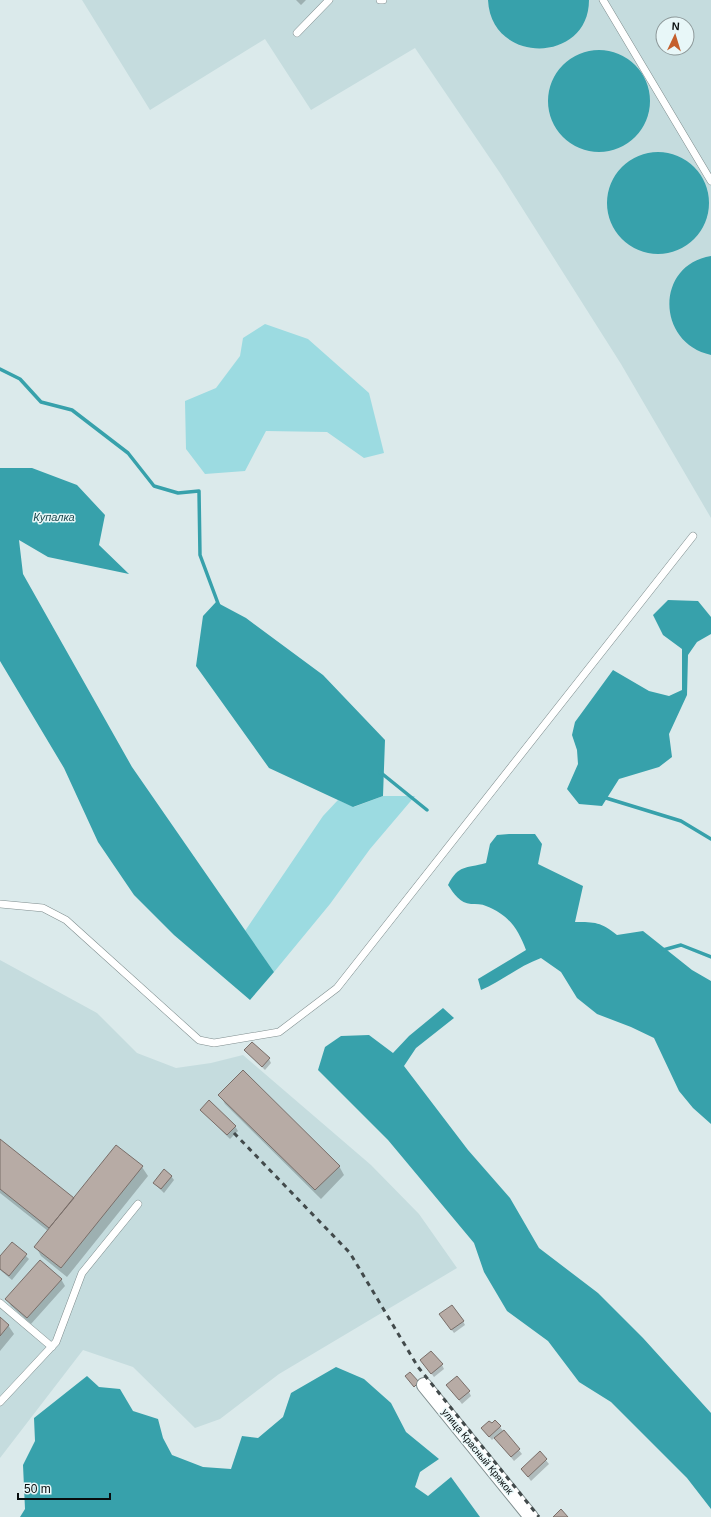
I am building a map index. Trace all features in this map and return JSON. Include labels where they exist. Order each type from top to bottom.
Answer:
[{"type":"street","name":"улица Красный Кряжок","points":[[424,1385],[531,1517]]},
{"type":"lane","points":[[297,33],[329,0]]},
{"type":"lane","points":[[603,0],[711,181]]},
{"type":"lane","points":[[0,904],[43,908],[66,920],[199,1040],[214,1043],[279,1032],[337,988],[693,536]]},
{"type":"lane","points":[[0,1402],[56,1342],[82,1273],[138,1204]]},
{"type":"lane","points":[[0,1303],[52,1347]]},
{"type":"shaded area","points":[[82,0],[711,0],[711,518],[621,364],[500,173],[415,48],[311,110],[265,39],[150,110]]},
{"type":"shaded area","points":[[265,324],[308,339],[369,393],[384,453],[364,458],[327,432],[266,431],[245,471],[205,474],[186,449],[185,401],[216,388],[240,356],[243,338]]},
{"type":"shaded area","points":[[383,796],[415,796],[370,849],[330,904],[274,972],[245,931],[323,816],[338,800],[354,807]]},
{"type":"shaded area","points":[[0,960],[97,1013],[137,1053],[176,1068],[211,1063],[243,1055],[371,1165],[419,1214],[457,1268],[279,1374],[220,1419],[195,1428],[133,1367],[83,1350],[0,1458]]},
{"type":"water","points":[[488,0],[589,0],[585,21],[574,36],[558,45],[540,48],[521,45],[505,36],[493,21]]},
{"type":"water","points":[[599,50],[618,54],[635,65],[646,82],[650,101],[646,120],[635,137],[618,148],[599,152],[580,148],[563,137],[552,120],[548,101],[552,82],[563,65],[580,54]]},
{"type":"water","points":[[658,152],[677,156],[694,167],[705,184],[709,203],[705,222],[694,239],[677,250],[658,254],[639,250],[622,239],[611,222],[607,203],[611,184],[622,167],[639,156]]},
{"type":"water","points":[[711,256],[711,355],[693,348],[680,336],[672,321],[669,304],[672,288],[680,274],[693,262]]},
{"type":"water","name":"Купалка","points":[[0,468],[32,468],[77,485],[105,515],[99,545],[129,574],[48,557],[19,540],[23,574],[132,767],[274,972],[250,1000],[174,935],[134,895],[98,842],[64,768],[0,661]]},
{"type":"water","points":[[668,600],[698,601],[711,617],[711,634],[697,642],[688,655],[687,695],[669,734],[672,757],[659,767],[619,779],[602,806],[579,804],[567,789],[578,764],[577,750],[572,735],[575,722],[613,670],[649,691],[669,696],[682,690],[682,649],[663,635],[653,615]]},
{"type":"water","points":[[216,602],[246,618],[323,675],[385,740],[383,796],[353,807],[269,768],[196,666],[203,616]]},
{"type":"water","points":[[535,834],[542,844],[538,864],[583,886],[575,922],[588,922],[602,925],[617,935],[643,931],[692,970],[711,981],[711,1124],[693,1108],[679,1091],[654,1038],[631,1027],[597,1014],[577,998],[561,972],[541,958],[525,965],[481,990],[478,979],[526,950],[516,929],[507,918],[484,905],[471,904],[460,900],[448,885],[459,870],[486,863],[490,844],[497,835]]},
{"type":"water","points":[[443,1008],[454,1018],[416,1048],[404,1066],[468,1150],[510,1198],[539,1248],[598,1293],[643,1338],[711,1413],[711,1509],[687,1478],[611,1402],[579,1382],[548,1341],[507,1311],[484,1272],[474,1243],[388,1140],[318,1070],[325,1047],[341,1036],[369,1035],[393,1053],[409,1036]]},
{"type":"water","points":[[336,1367],[364,1379],[391,1403],[406,1432],[439,1459],[420,1472],[415,1487],[428,1496],[451,1477],[480,1517],[20,1517],[25,1509],[23,1465],[35,1441],[34,1418],[87,1376],[99,1387],[120,1389],[133,1411],[158,1419],[163,1438],[172,1455],[203,1467],[231,1469],[242,1436],[258,1438],[283,1417],[291,1393]]},
{"type":"building","points":[[252,1042],[270,1058],[262,1067],[244,1050]]},
{"type":"building","points":[[243,1070],[340,1166],[315,1190],[218,1095]]},
{"type":"building","points":[[209,1100],[236,1126],[227,1135],[200,1110]]},
{"type":"building","points":[[0,1139],[74,1198],[49,1228],[0,1189]]},
{"type":"building","points":[[116,1145],[143,1166],[61,1268],[34,1247]]},
{"type":"building","points":[[164,1169],[172,1176],[161,1189],[153,1183]]},
{"type":"building","points":[[12,1242],[27,1254],[9,1276],[0,1269],[0,1256]]},
{"type":"building","points":[[40,1260],[62,1279],[27,1318],[5,1299]]},
{"type":"building","points":[[452,1305],[464,1321],[451,1330],[439,1314]]},
{"type":"building","points":[[0,1317],[9,1325],[0,1336]]},
{"type":"building","points":[[431,1351],[443,1364],[431,1374],[420,1360]]},
{"type":"building","points":[[410,1372],[419,1382],[414,1387],[405,1376]]},
{"type":"building","points":[[457,1376],[470,1391],[459,1400],[446,1385]]},
{"type":"building","points":[[495,1420],[501,1426],[489,1437],[481,1428],[489,1421],[492,1423]]},
{"type":"building","points":[[504,1430],[520,1449],[511,1457],[494,1438]]},
{"type":"building","points":[[540,1451],[547,1459],[528,1477],[521,1469]]},
{"type":"building","points":[[561,1509],[568,1517],[553,1517]]},
{"type":"waterway","points":[[0,369],[20,379],[41,402],[72,410],[128,453],[154,486],[178,493],[199,491],[200,555],[219,606]]},
{"type":"waterway","points":[[380,772],[427,810]]},
{"type":"waterway","points":[[606,798],[681,821],[711,839]]},
{"type":"waterway","points":[[663,950],[681,945],[711,957]]},
{"type":"railway","points":[[234,1133],[350,1253],[418,1367],[539,1517]]}]
